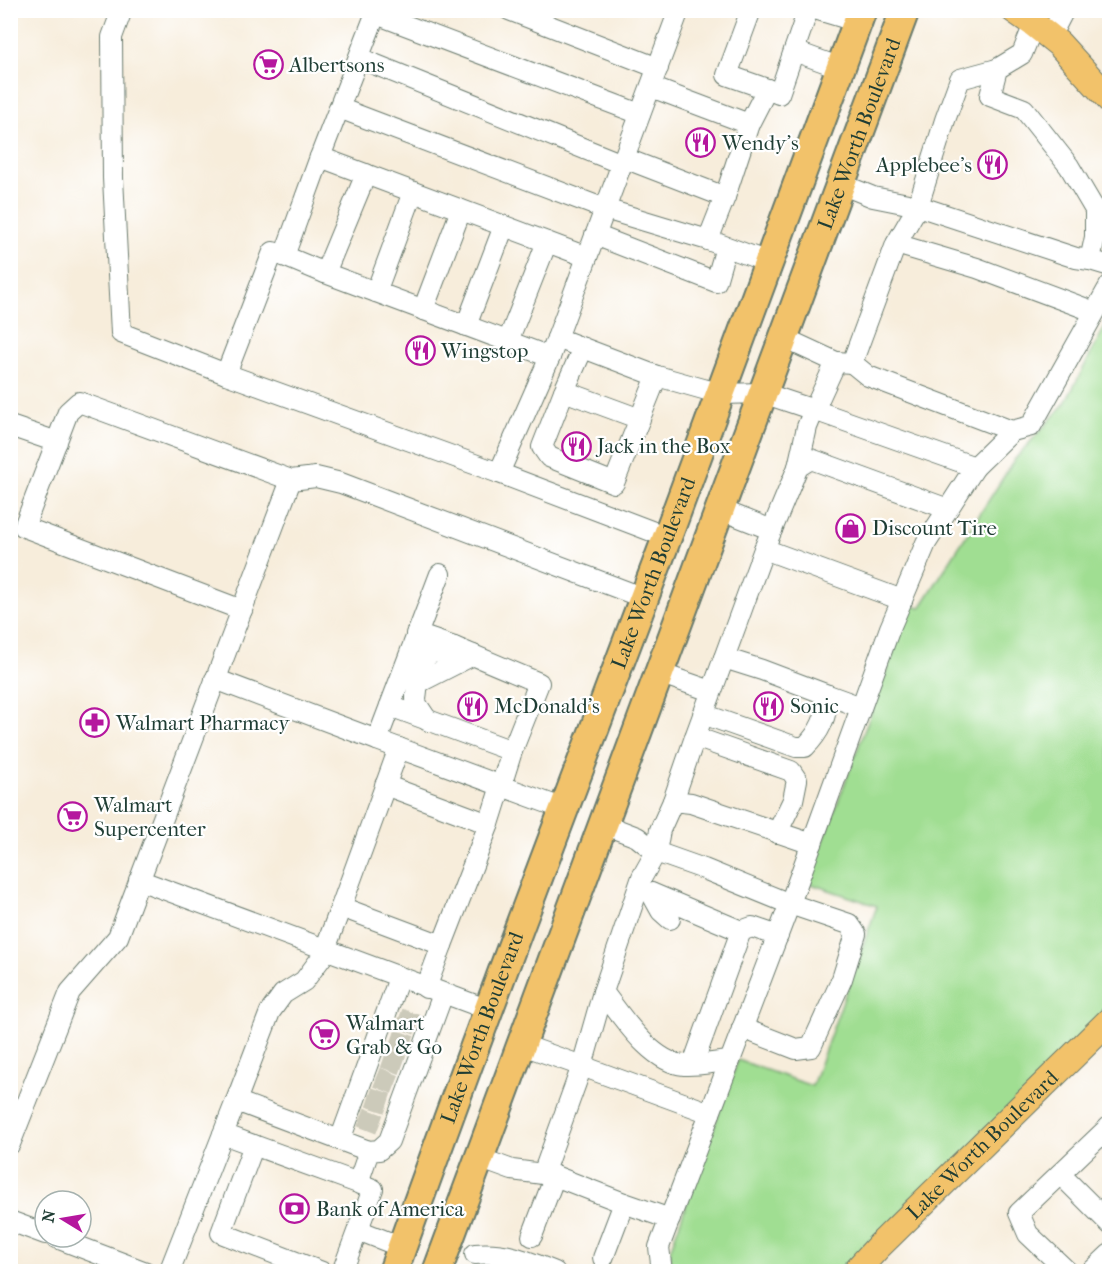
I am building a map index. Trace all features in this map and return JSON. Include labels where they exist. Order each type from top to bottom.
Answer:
[{"type":"highway","name":"Lake Worth Boulevard","points":[[437,1272],[905,10]]},
{"type":"highway","name":"Lake Worth Boulevard","points":[[397,1259],[860,16]]},
{"type":"highway","points":[[584,758],[587,799],[592,812],[603,824]]},
{"type":"highway","points":[[564,809],[575,816],[580,824],[589,862]]},
{"type":"main road","points":[[1033,24],[1110,100]]},
{"type":"main road","name":"Lake Worth Boulevard","points":[[864,1268],[1110,1020]]},
{"type":"street","points":[[122,10],[112,37],[113,178],[121,333],[225,374],[499,473],[667,537]]},
{"type":"street","points":[[509,10],[658,68]]},
{"type":"street","points":[[751,10],[727,75],[779,94],[808,10]]},
{"type":"street","points":[[818,10],[860,16]]},
{"type":"street","points":[[532,1236],[603,992],[647,885],[660,830],[673,801],[764,549],[798,467],[807,427],[814,410],[844,362],[896,244],[918,206],[960,80],[997,69],[1022,54],[1033,24],[1064,10]]},
{"type":"street","points":[[284,256],[377,12],[640,114]]},
{"type":"street","points":[[499,473],[550,357],[658,68],[673,12]]},
{"type":"street","points":[[794,51],[841,68]]},
{"type":"street","points":[[359,58],[623,161],[724,197]]},
{"type":"street","points":[[997,69],[990,96],[1024,109],[1069,166],[1095,210],[1095,237],[1090,260]]},
{"type":"street","points":[[651,87],[749,124]]},
{"type":"street","points":[[595,235],[716,282],[717,244],[724,197],[749,124],[767,89]]},
{"type":"street","points":[[339,108],[605,208],[768,262]]},
{"type":"street","points":[[320,157],[587,257]]},
{"type":"street","points":[[325,273],[366,174]]},
{"type":"street","points":[[841,184],[873,197],[918,206],[1076,258],[1110,266]]},
{"type":"street","points":[[376,292],[413,192]]},
{"type":"street","points":[[423,310],[461,210]]},
{"type":"street","points":[[466,326],[504,226]]},
{"type":"street","points":[[508,341],[547,242]]},
{"type":"street","points":[[896,244],[977,268],[1095,312]]},
{"type":"street","points":[[225,374],[273,252],[550,357]]},
{"type":"street","points":[[662,1272],[659,1247],[790,904],[861,707],[902,600],[927,543],[975,467],[1012,431],[1031,426],[1110,285]]},
{"type":"street","points":[[557,338],[657,376],[721,394],[763,393],[975,467]]},
{"type":"street","points":[[784,338],[844,362],[868,376],[1012,431]]},
{"type":"street","points":[[583,348],[542,447],[549,457],[614,483]]},
{"type":"street","points":[[607,514],[614,483],[657,376]]},
{"type":"street","points":[[564,391],[640,419]]},
{"type":"street","points":[[242,610],[24,527],[68,412],[79,402],[291,480],[316,477],[341,483],[644,598]]},
{"type":"street","points":[[10,426],[57,442]]},
{"type":"street","points":[[798,467],[811,459],[948,509]]},
{"type":"street","points":[[11,1143],[70,992],[118,937],[291,480]]},
{"type":"street","points":[[719,509],[772,530]]},
{"type":"street","points":[[764,549],[902,600]]},
{"type":"street","points":[[377,740],[440,574]]},
{"type":"street","points":[[236,1101],[369,1151],[379,1150],[389,1141],[388,1127],[425,1028],[442,945],[489,824],[512,751],[539,683],[454,647],[416,634]]},
{"type":"street","points":[[428,721],[416,703],[417,673],[421,663],[429,654],[454,647]]},
{"type":"street","points":[[416,703],[418,683],[473,655]]},
{"type":"street","points":[[724,658],[861,707]]},
{"type":"street","points":[[660,673],[711,691]]},
{"type":"street","points":[[215,679],[564,809]]},
{"type":"street","points":[[703,714],[796,747],[805,747],[817,736],[827,712],[828,695]]},
{"type":"street","points":[[390,706],[512,751]]},
{"type":"street","points":[[695,737],[791,771],[797,780],[793,800],[777,833]]},
{"type":"street","points":[[169,1272],[270,1012],[283,994],[304,981],[322,957],[399,748]]},
{"type":"street","points":[[385,785],[489,824]]},
{"type":"street","points":[[673,801],[691,803],[812,844]]},
{"type":"street","points":[[603,824],[637,837],[656,852],[790,904],[849,924],[856,934],[842,979],[811,1047],[796,1048],[742,1028]]},
{"type":"street","points":[[139,880],[489,1010]]},
{"type":"street","points":[[647,885],[661,911],[670,919]]},
{"type":"street","points":[[647,885],[741,931],[752,927],[778,936]]},
{"type":"street","points":[[341,907],[442,945]]},
{"type":"street","points":[[693,1064],[741,931]]},
{"type":"street","points":[[340,1140],[355,1115],[393,1016],[399,978]]},
{"type":"street","points":[[603,992],[629,1026],[657,1056],[682,1065],[730,1061]]},
{"type":"street","points":[[520,1044],[710,1113]]},
{"type":"street","points":[[1068,1272],[1028,1234],[1019,1213],[1110,1126]]},
{"type":"street","points":[[223,1134],[373,1189],[342,1272]]},
{"type":"street","points":[[254,1145],[221,1233],[322,1272]]},
{"type":"street","points":[[358,1183],[369,1151]]},
{"type":"street","points":[[479,1158],[512,1170],[549,1175],[670,1219]]},
{"type":"street","points":[[1059,1174],[1110,1224]]},
{"type":"street","points":[[603,1258],[624,1203]]},
{"type":"street","points":[[10,1221],[33,1230]]},
{"type":"street","points":[[358,1230],[397,1259]]},
{"type":"street","points":[[447,1243],[475,1254],[500,1268],[522,1272]]},
{"type":"street","points":[[86,1249],[146,1272]]},
{"type":"street","points":[[475,1254],[493,1252],[520,1258],[555,1272]]},
{"type":"street","points":[[1091,1272],[1110,1254]]},
{"type":"green space","points":[[1109,319],[1109,1024],[862,1271],[672,1271],[670,1250],[738,1060],[812,1086],[877,906],[808,883],[911,605],[920,608],[1015,459],[1065,403]]},
{"type":"tunnel","points":[[399,1018],[420,1026]]},
{"type":"tunnel","points":[[392,1039],[412,1046]]},
{"type":"tunnel","points":[[384,1058],[404,1065]]},
{"type":"tunnel","points":[[377,1077],[397,1085]]},
{"type":"tunnel","points":[[369,1097],[390,1104]]},
{"type":"tunnel","points":[[361,1117],[382,1125]]},
{"type":"place","name":"Albertsons","points":[[268,65]]},
{"type":"place","name":"Wendy's","points":[[701,143]]},
{"type":"place","name":"Applebee's","points":[[993,165]]},
{"type":"place","name":"Wingstop","points":[[420,351]]},
{"type":"place","name":"Jack in the Box","points":[[576,446]]},
{"type":"place","name":"Discount Tire","points":[[851,528]]},
{"type":"place","name":"McDonald's","points":[[473,706]]},
{"type":"place","name":"Sonic","points":[[769,706]]},
{"type":"place","name":"Walmart Pharmacy","points":[[95,723]]},
{"type":"place","name":"Walmart Supercenter","points":[[73,817]]},
{"type":"place","name":"Walmart Grab & Go","points":[[325,1035]]},
{"type":"place","name":"Bank of America","points":[[295,1209]]}]
